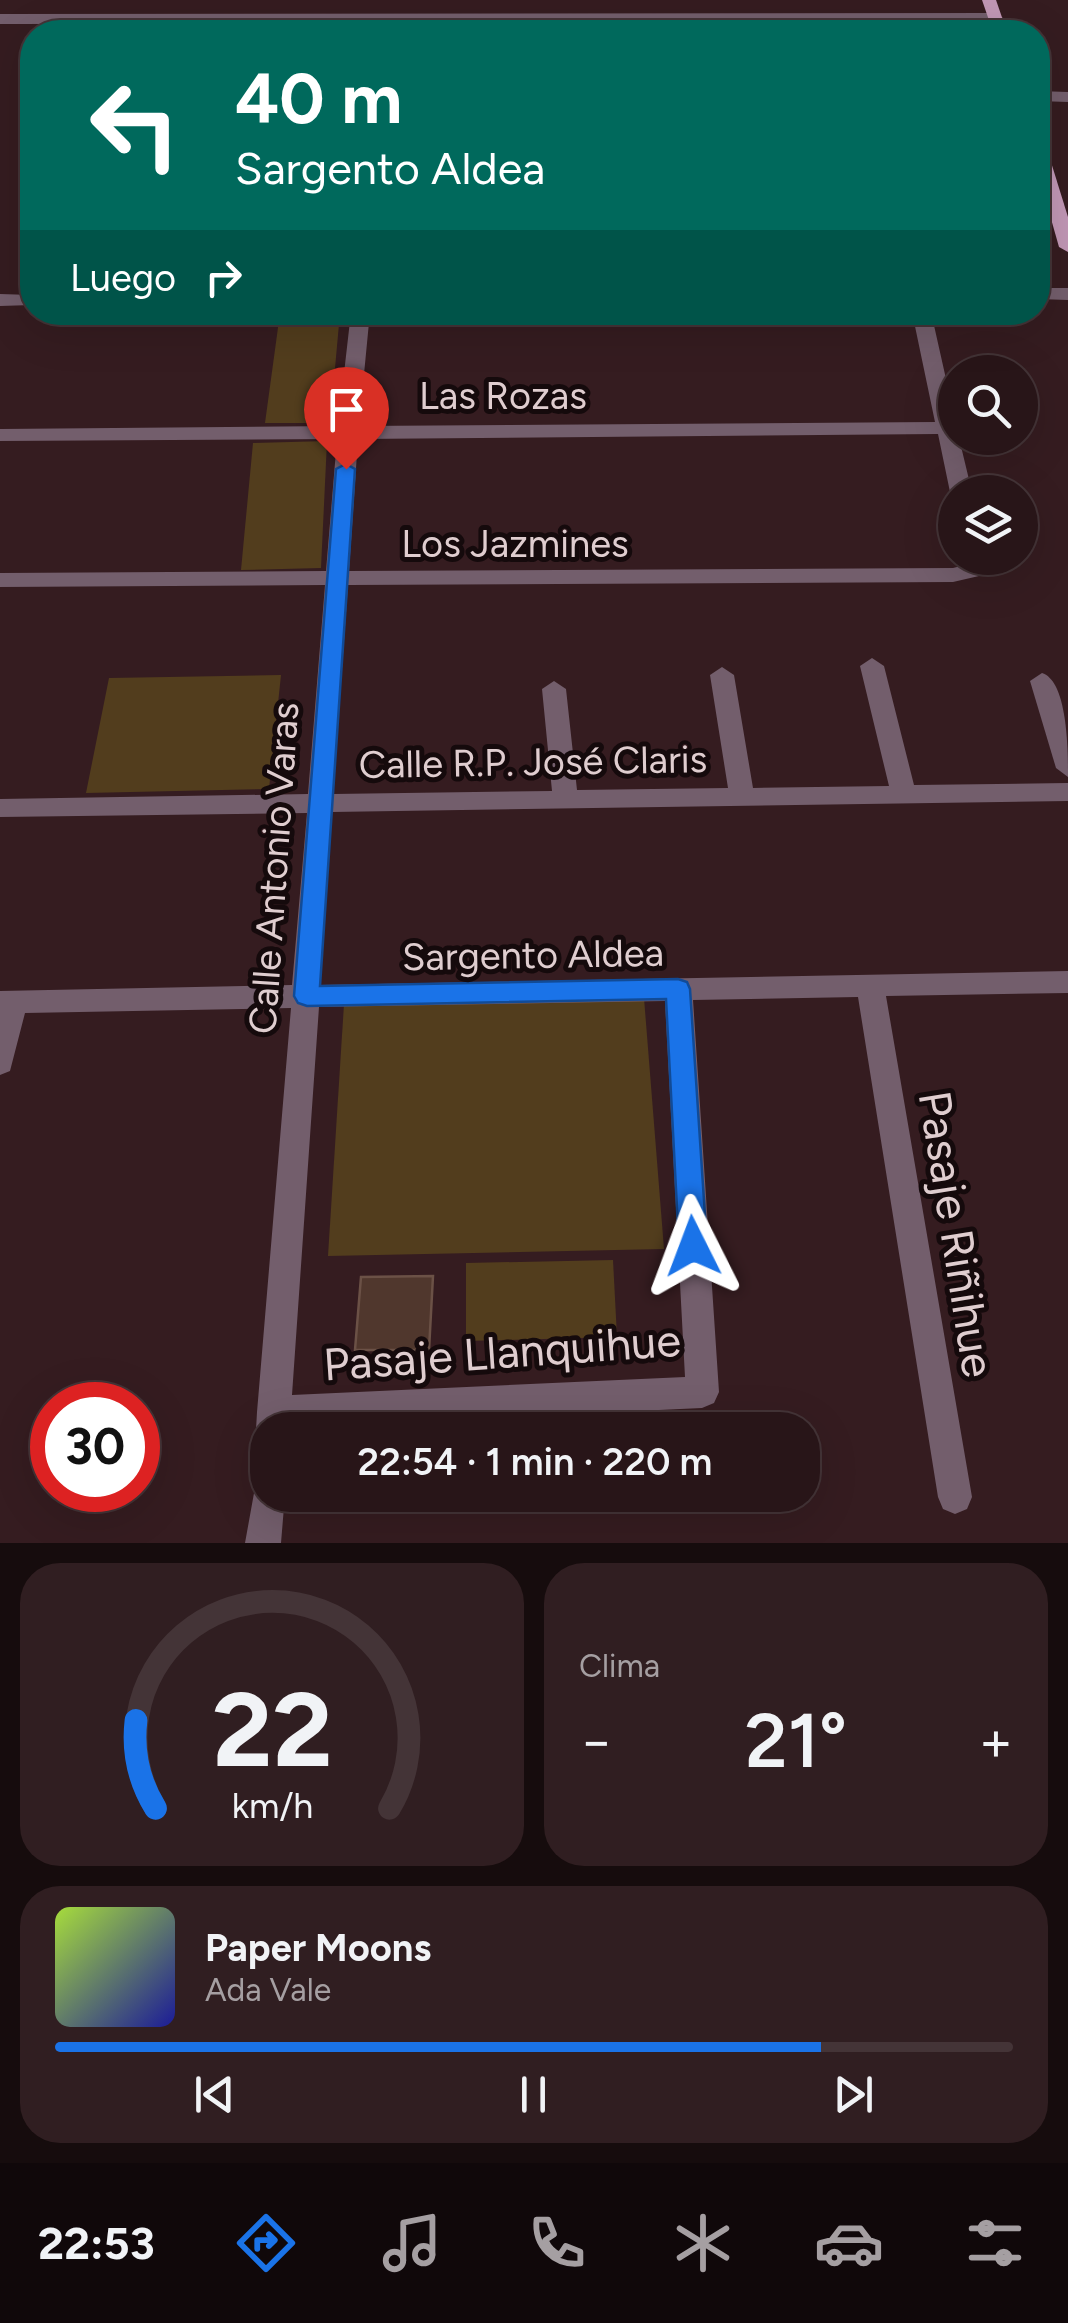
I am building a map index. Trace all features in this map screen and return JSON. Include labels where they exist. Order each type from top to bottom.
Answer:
[{"type":"main road","points":[[1065,227],[1068,247]]},
{"type":"street","points":[[0,19],[64,20]]},
{"type":"street","name":"Calle Antonio Varas","points":[[275,1412],[348,432],[360,325]]},
{"type":"street","points":[[924,325],[938,388]]},
{"type":"street","name":"Las Rozas","points":[[0,436],[938,428]]},
{"type":"street","name":"Los Jazmines","points":[[0,580],[955,575]]},
{"type":"street","points":[[872,666],[904,794]]},
{"type":"street","points":[[722,675],[742,796]]},
{"type":"street","points":[[1042,681],[1068,768]]},
{"type":"street","points":[[554,689],[566,799]]},
{"type":"street","name":"Calle R.P. José Claris","points":[[0,808],[1068,792]]},
{"type":"street","name":"Sargento Aldea","points":[[6,1002],[1068,982]]},
{"type":"street","name":"Pasaje Riñihue","points":[[870,986],[955,1497]]},
{"type":"street","name":"Pasaje Llanquihue","points":[[407,1412],[702,1392],[678,989]]},
{"type":"street","points":[[0,1063],[6,1002]]},
{"type":"street","points":[[264,1543],[267,1512]]},
{"type":"shaded area","points":[[278,325],[339,325],[330,423],[265,423]]},
{"type":"shaded area","points":[[327,441],[321,568],[241,570],[253,443]]},
{"type":"shaded area","points":[[281,675],[269,789],[86,793],[109,678]]},
{"type":"shaded area","points":[[644,998],[664,1249],[328,1256],[344,1004]]},
{"type":"shaded area","points":[[613,1260],[617,1337],[466,1341],[466,1263]]},
{"type":"building","points":[[433,1276],[429,1350],[355,1350],[361,1277]]},
{"type":"route","points":[[346,469],[307,996],[678,989],[693,1246]]}]
